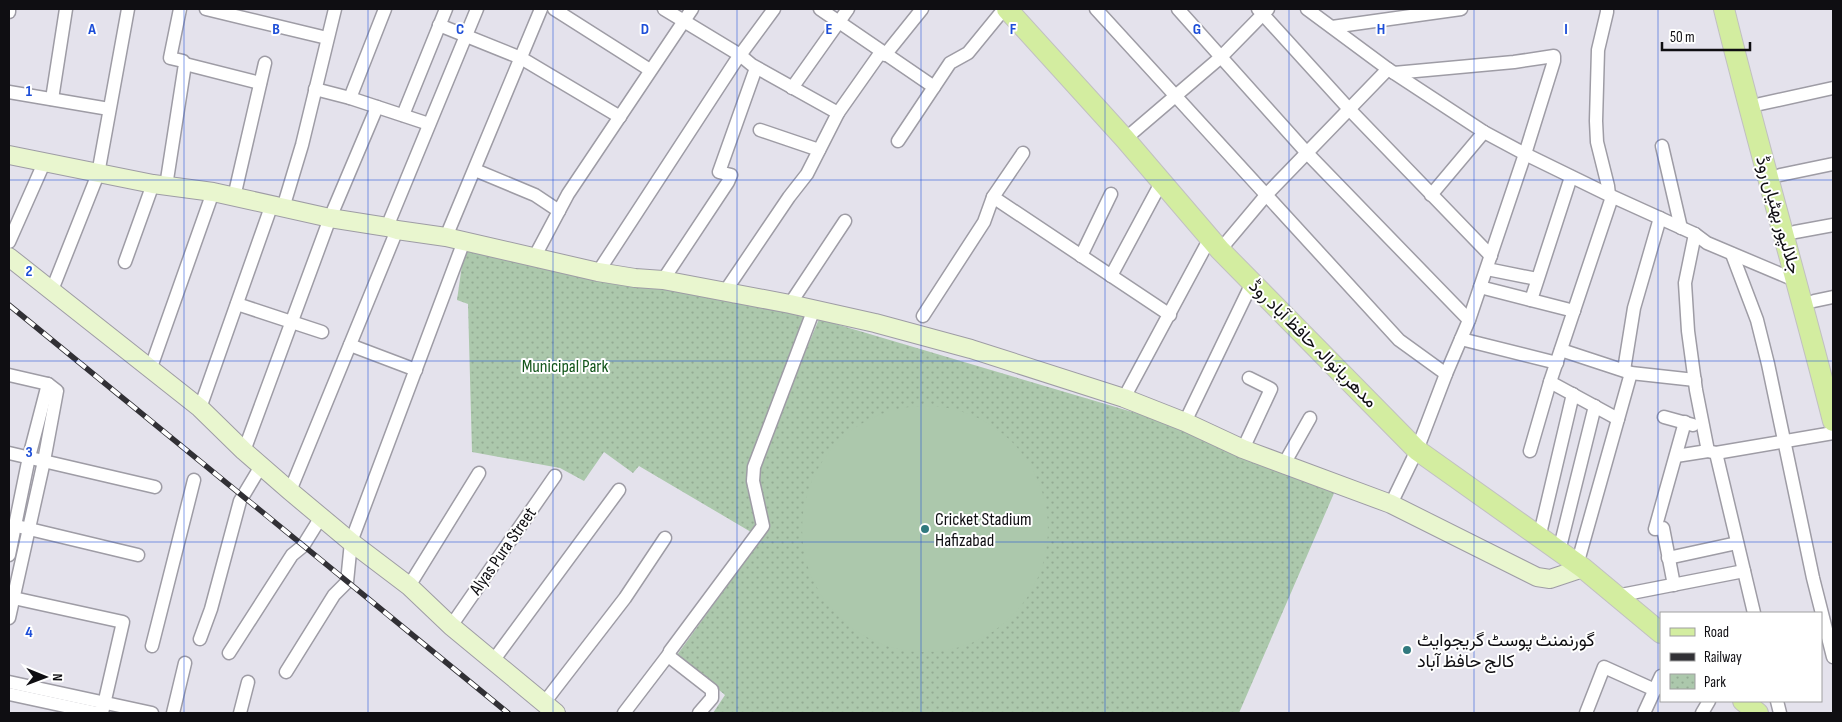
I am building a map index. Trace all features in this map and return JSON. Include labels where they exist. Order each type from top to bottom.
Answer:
[{"type":"main road","name":"مدھریانوالہ حافظ آباد روڈ","points":[[1006,9],[1125,139],[1215,244],[1417,450],[1559,551],[1660,632]]},
{"type":"main road","name":"جلالپور بھٹیاں روڈ","points":[[1724,9],[1750,116],[1797,281],[1833,421]]},
{"type":"main road","name":"جلالپور بھٹیاں روڈ","points":[[1738,9],[1760,104],[1795,232],[1824,299],[1833,370]]},
{"type":"main road","points":[[1744,702],[1758,713]]},
{"type":"street","points":[[52,99],[66,9]]},
{"type":"street","points":[[52,290],[98,174],[128,9]]},
{"type":"street","points":[[180,9],[170,58],[183,61],[185,64],[260,83]]},
{"type":"street","points":[[206,9],[327,38]]},
{"type":"street","points":[[200,408],[237,304],[302,145],[335,9]]},
{"type":"street","points":[[350,98],[385,9]]},
{"type":"street","points":[[403,115],[446,9]]},
{"type":"street","points":[[290,491],[350,345],[429,124],[477,9]]},
{"type":"street","points":[[446,237],[541,9]]},
{"type":"street","points":[[554,9],[650,70]]},
{"type":"street","points":[[664,9],[740,55],[756,68],[838,113]]},
{"type":"street","points":[[535,256],[559,211],[650,70],[692,9]]},
{"type":"street","points":[[598,272],[740,55],[774,9]]},
{"type":"street","points":[[820,9],[934,87]]},
{"type":"street","points":[[792,88],[848,9]]},
{"type":"street","points":[[724,293],[789,197],[807,174],[838,113],[883,53],[922,9]]},
{"type":"street","points":[[898,141],[950,63],[968,53],[1006,9]]},
{"type":"street","points":[[1096,9],[1399,340],[1446,374]]},
{"type":"street","points":[[1178,9],[1307,153],[1469,320]]},
{"type":"street","points":[[1307,9],[1391,71],[1484,132],[1610,196],[1695,234],[1707,243],[1797,281]]},
{"type":"street","points":[[1332,27],[1461,9]]},
{"type":"street","points":[[1530,451],[1550,382],[1610,196],[1597,142],[1596,121],[1598,50],[1607,12],[1606,9]]},
{"type":"street","points":[[1125,139],[1221,57],[1263,10],[1349,109],[1430,194],[1489,262],[1537,279]]},
{"type":"street","points":[[440,25],[521,58],[620,117]]},
{"type":"street","points":[[1124,398],[1170,315],[1215,244],[1267,194],[1349,109],[1391,71],[1514,62],[1554,56],[1526,154],[1469,320],[1417,450],[1391,504]]},
{"type":"street","points":[[234,197],[265,63]]},
{"type":"street","points":[[125,262],[160,185],[185,64]]},
{"type":"street","points":[[663,280],[728,182],[731,174],[719,172],[756,68]]},
{"type":"street","points":[[1760,104],[1833,88]]},
{"type":"street","points":[[315,89],[350,98],[429,124]]},
{"type":"street","points":[[9,92],[109,109]]},
{"type":"street","points":[[244,451],[330,218],[377,107]]},
{"type":"street","points":[[760,130],[819,150]]},
{"type":"street","points":[[1430,194],[1484,132]]},
{"type":"street","points":[[1662,146],[1681,228]]},
{"type":"street","points":[[923,316],[984,222],[993,197],[1023,154]]},
{"type":"street","points":[[9,156],[160,185],[213,192],[330,218],[446,237],[598,272],[663,280],[790,304],[875,323],[971,349],[1124,398],[1185,422],[1243,450],[1391,504],[1537,577],[1550,579],[1580,567],[1618,419],[1627,371],[1634,308],[1660,218]]},
{"type":"street","points":[[9,242],[44,162]]},
{"type":"street","points":[[1780,175],[1833,164]]},
{"type":"street","points":[[475,170],[535,195],[559,211]]},
{"type":"street","points":[[1531,300],[1571,177]]},
{"type":"street","points":[[1111,276],[1162,181]]},
{"type":"street","points":[[150,370],[213,192]]},
{"type":"street","points":[[1082,256],[1111,194]]},
{"type":"street","points":[[993,197],[1170,315]]},
{"type":"street","points":[[790,304],[846,220]]},
{"type":"street","points":[[1795,232],[1833,225]]},
{"type":"street","points":[[1695,234],[1685,283],[1688,331],[1695,380],[1703,427],[1712,452],[1737,543],[1754,612]]},
{"type":"street","points":[[286,672],[334,595],[347,582],[350,542],[464,241]]},
{"type":"street","points":[[1732,254],[1757,320],[1833,657]]},
{"type":"street","points":[[9,257],[200,408],[244,451],[290,491],[350,542],[409,586],[451,626],[550,708],[665,538]]},
{"type":"street","points":[[1185,422],[1252,283]]},
{"type":"street","points":[[1480,287],[1574,311]]},
{"type":"street","points":[[237,304],[322,332]]},
{"type":"street","points":[[624,713],[763,526],[753,481],[754,467],[814,309]]},
{"type":"street","points":[[1461,339],[1557,363]]},
{"type":"street","points":[[350,345],[416,370]]},
{"type":"street","points":[[1561,350],[1627,371],[1695,380]]},
{"type":"street","points":[[9,374],[53,388]]},
{"type":"street","points":[[1243,450],[1271,389],[1249,378]]},
{"type":"street","points":[[1550,382],[1618,419]]},
{"type":"street","points":[[9,555],[12,525],[29,457],[53,388]]},
{"type":"street","points":[[9,618],[11,598],[44,461],[53,388]]},
{"type":"street","points":[[1539,538],[1573,394]]},
{"type":"street","points":[[1559,551],[1595,406]]},
{"type":"street","points":[[1664,417],[1703,427]]},
{"type":"street","points":[[1284,464],[1310,418]]},
{"type":"street","points":[[1674,585],[1663,528],[1655,529],[1685,422]]},
{"type":"street","points":[[1676,456],[1783,442],[1833,433]]},
{"type":"street","points":[[9,453],[155,487]]},
{"type":"street","points":[[200,639],[211,609],[240,501],[262,466]]},
{"type":"street","points":[[409,586],[479,473]]},
{"type":"street","name":"Alyas Pura Street","points":[[451,626],[555,476]]},
{"type":"street","points":[[152,646],[194,480]]},
{"type":"street","points":[[493,660],[619,490]]},
{"type":"street","points":[[229,653],[292,555],[304,546],[321,517]]},
{"type":"street","points":[[12,525],[138,555]]},
{"type":"street","points":[[1668,558],[1737,543]]},
{"type":"street","points":[[1616,596],[1744,571]]},
{"type":"street","points":[[11,598],[123,622],[104,708]]},
{"type":"street","points":[[669,654],[671,658],[712,690],[712,698],[699,713]]},
{"type":"street","points":[[173,713],[185,663]]},
{"type":"street","points":[[1586,713],[1604,667],[1655,690]]},
{"type":"street","points":[[1644,713],[1660,678]]},
{"type":"street","points":[[9,682],[104,708],[152,713]]},
{"type":"street","points":[[240,713],[248,682]]},
{"type":"street","points":[[9,694],[97,713]]},
{"type":"green space","name":"Municipal Park","points":[[464,251],[807,313],[747,479],[748,491],[756,514],[756,522],[751,532],[639,466],[633,473],[604,452],[584,481],[560,468],[472,452],[468,304],[457,300]]},
{"type":"green space","points":[[819,319],[1163,421],[1335,491],[1239,713],[713,713],[725,695],[677,655],[769,528],[760,483],[762,455]]},
{"type":"green space","name":"Cricket Stadium Hafizabad","points":[[925,406],[949,409],[972,416],[993,427],[1012,442],[1027,461],[1038,482],[1045,505],[1048,529],[1045,553],[1038,576],[1027,597],[1012,616],[993,631],[972,642],[949,649],[925,652],[901,649],[878,642],[857,631],[838,616],[823,597],[812,576],[805,553],[802,529],[805,505],[812,482],[823,461],[838,442],[857,427],[878,416],[901,409]]},
{"type":"railway","points":[[9,305],[508,713]]},
{"type":"place","name":"Cricket Stadium Hafizabad","points":[[925,529]]},
{"type":"place","name":"گورنمنٹ پوسٹ گریجوایٹ کالج حافظ آباد","points":[[1407,650]]}]
